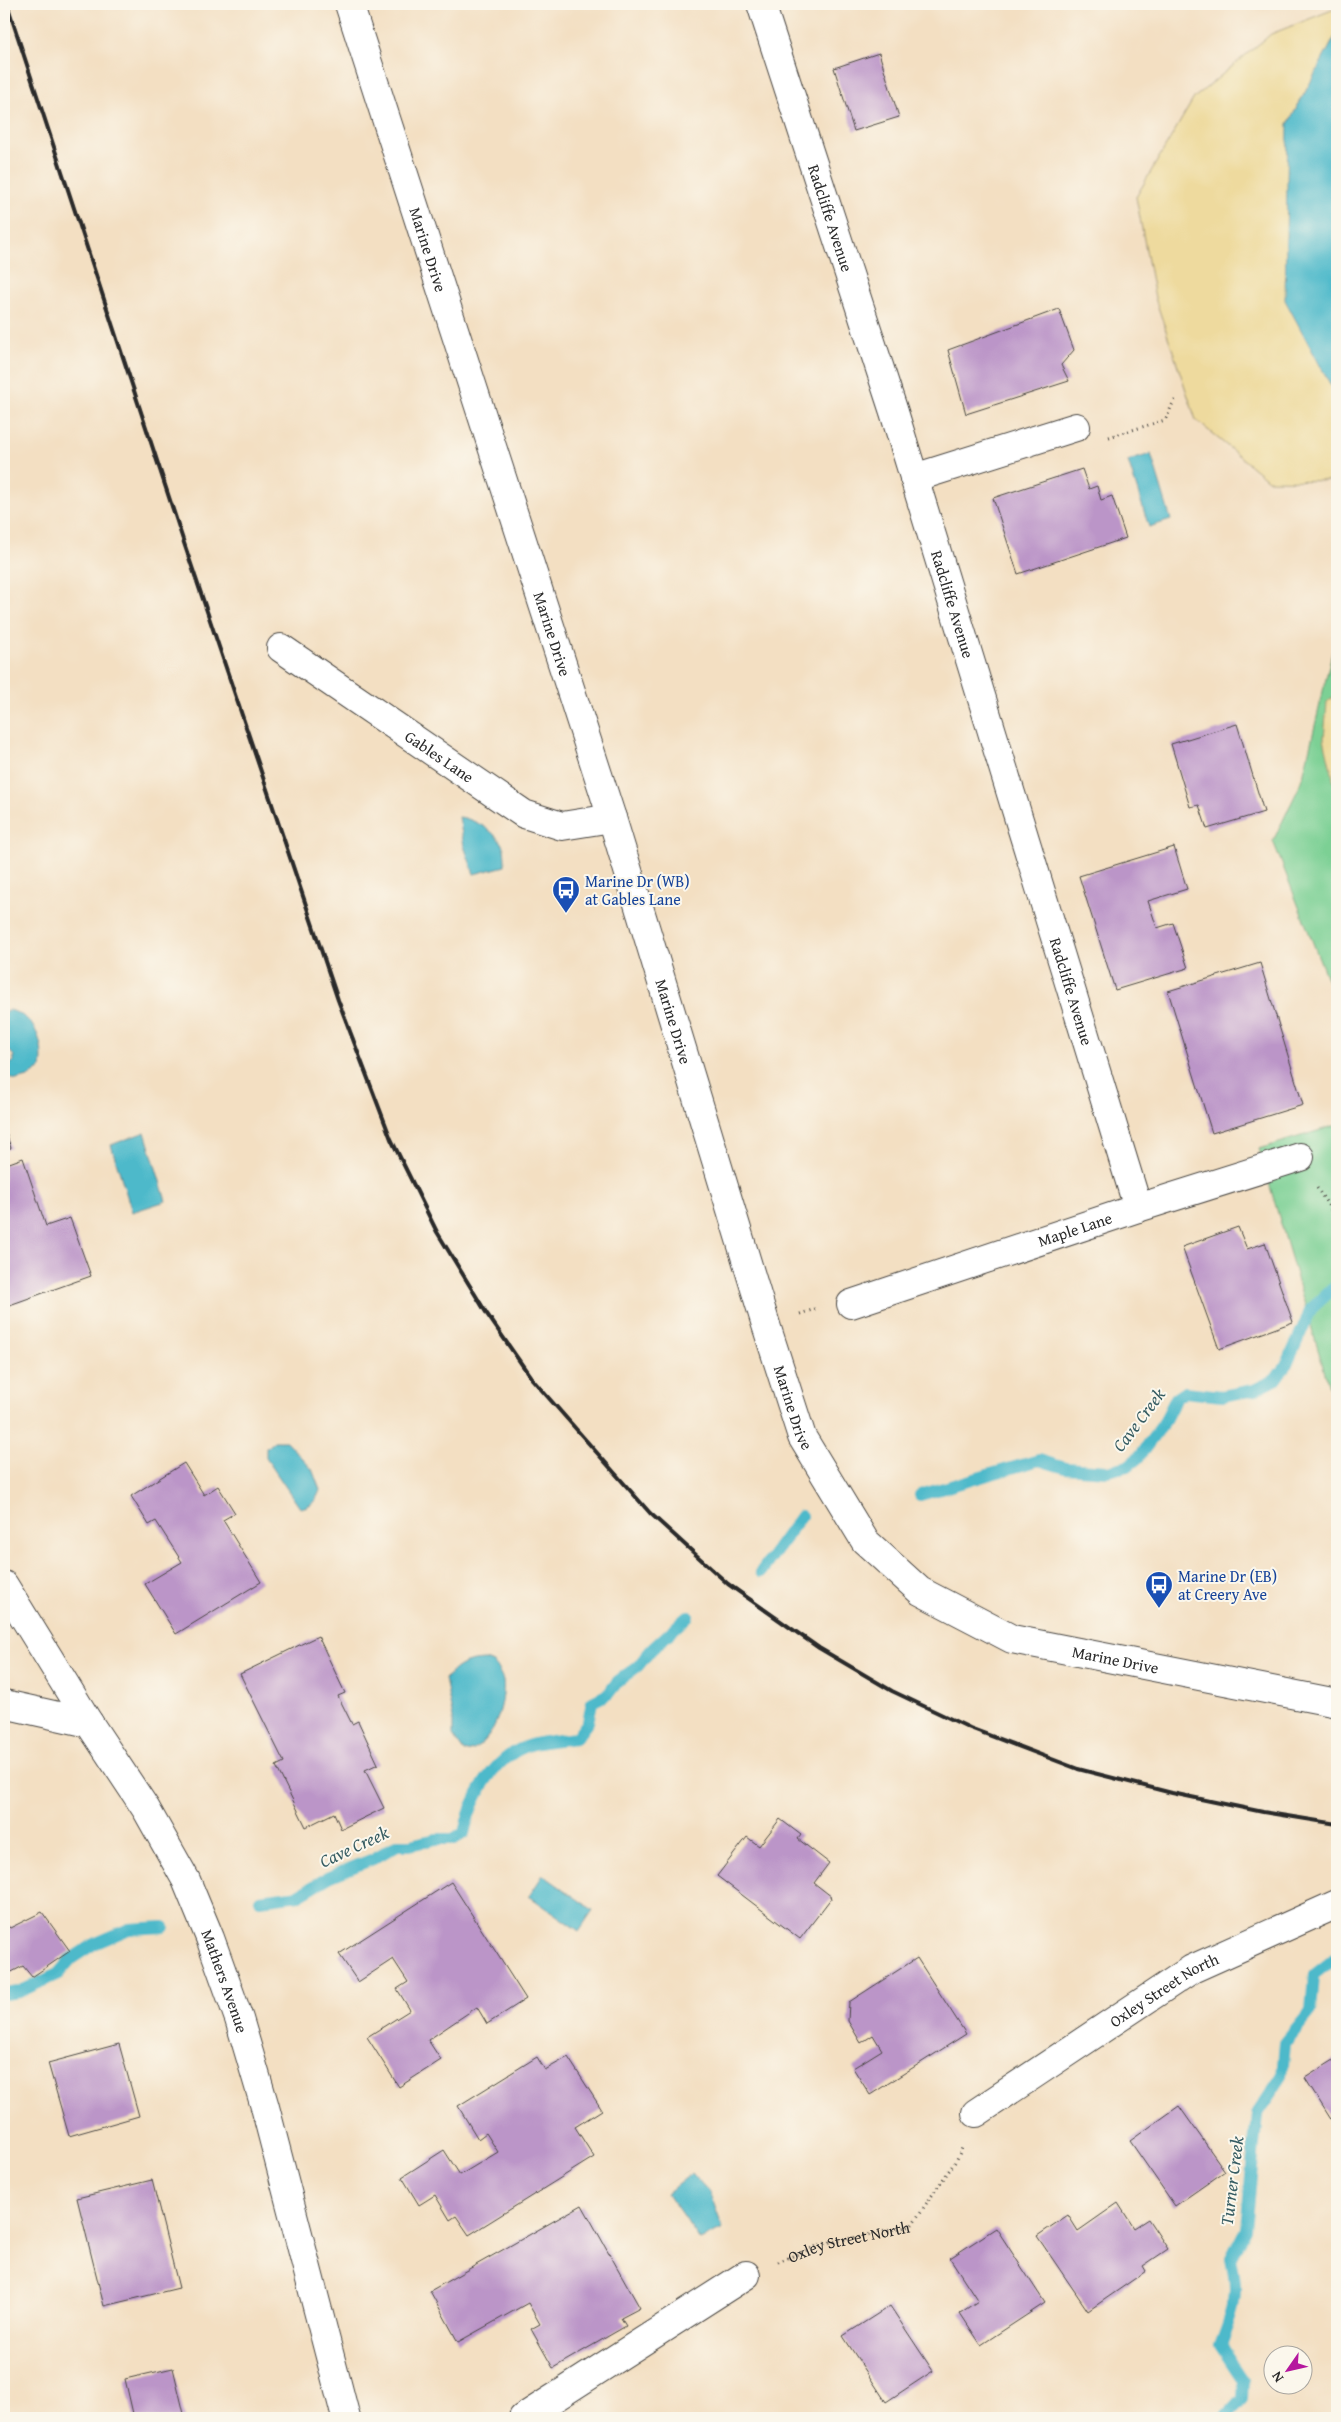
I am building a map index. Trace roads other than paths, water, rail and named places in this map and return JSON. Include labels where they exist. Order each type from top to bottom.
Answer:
[{"type":"street","name":"Marine Drive","points":[[349,4],[612,818],[766,1326],[802,1437],[865,1541],[920,1591],[1012,1639],[1337,1703]]},
{"type":"street","name":"Radcliffe Avenue","points":[[761,4],[914,478],[1138,1208]]},
{"type":"street","points":[[914,478],[1076,428]]},
{"type":"street","name":"Gables Lane","points":[[281,648],[524,814],[562,826],[612,818]]},
{"type":"street","name":"Maple Lane","points":[[851,1304],[1138,1208],[1300,1157]]},
{"type":"street","name":"Mathers Avenue","points":[[4,1585],[89,1723],[150,1817],[186,1880],[210,1938],[239,2020],[265,2107],[346,2418]]},
{"type":"street","points":[[4,1704],[89,1723]]},
{"type":"street","name":"Oxley Street North","points":[[976,2113],[1192,1969],[1337,1904]]},
{"type":"street","points":[[523,2418],[746,2275]]},
{"type":"water","points":[[1337,33],[1337,397],[1285,300],[1288,124]]},
{"type":"water","points":[[1151,454],[1171,520],[1149,527],[1128,461]]},
{"type":"water","points":[[459,817],[479,824],[492,832],[504,849],[505,866],[474,874],[464,846]]},
{"type":"water","points":[[9,1010],[26,1018],[32,1025],[40,1041],[42,1059],[41,1068],[28,1077],[16,1080],[8,1077],[5,1070],[13,1061],[14,1056],[4,1045],[4,1013]]},
{"type":"water","points":[[145,1132],[166,1201],[132,1212],[111,1145]]},
{"type":"water","points":[[274,1441],[286,1441],[312,1469],[320,1490],[315,1500],[308,1506],[300,1508],[266,1458],[266,1448]]},
{"type":"water","points":[[485,1660],[494,1663],[502,1676],[502,1702],[495,1725],[489,1735],[474,1750],[464,1752],[453,1736],[453,1718],[445,1679],[463,1664]]},
{"type":"water","points":[[543,1875],[593,1910],[579,1931],[529,1896]]},
{"type":"water","points":[[692,2173],[710,2193],[723,2229],[700,2240],[667,2193]]},
{"type":"waterway","name":"Cave Creek","points":[[920,1495],[1039,1460],[1065,1468],[1107,1471],[1128,1466],[1138,1458],[1163,1424],[1176,1398],[1185,1392],[1222,1396],[1254,1390],[1275,1380],[1288,1362],[1311,1309],[1337,1285]]},
{"type":"waterway","name":"Cave Creek","points":[[761,1572],[801,1516]]},
{"type":"waterway","name":"Cave Creek","points":[[260,1900],[299,1895],[329,1877],[373,1859],[397,1845],[410,1845],[436,1839],[454,1839],[464,1833],[467,1820],[478,1794],[503,1760],[533,1744],[576,1738],[588,1722],[592,1702],[608,1694],[618,1681],[638,1666],[651,1650],[688,1616]]},
{"type":"waterway","name":"Cave Creek","points":[[4,1994],[19,1992],[58,1974],[71,1959],[94,1944],[129,1929],[164,1927]]},
{"type":"waterway","name":"Turner Creek","points":[[1224,2418],[1242,2398],[1243,2380],[1220,2345],[1234,2303],[1235,2283],[1231,2259],[1246,2229],[1257,2114],[1282,2076],[1285,2043],[1311,2011],[1314,1975],[1337,1957]]},
{"type":"railway","points":[[7,4],[185,546],[338,1000],[391,1139],[437,1232],[487,1314],[532,1379],[650,1513],[728,1584],[819,1648],[892,1691],[970,1728],[1078,1769],[1172,1793],[1263,1812],[1337,1824]]},
{"type":"place","name":"Marine Dr (WB) at Gables Lane","points":[[566,914]]},
{"type":"place","name":"Marine Dr (EB) at Creery Ave","points":[[1159,1609]]}]
